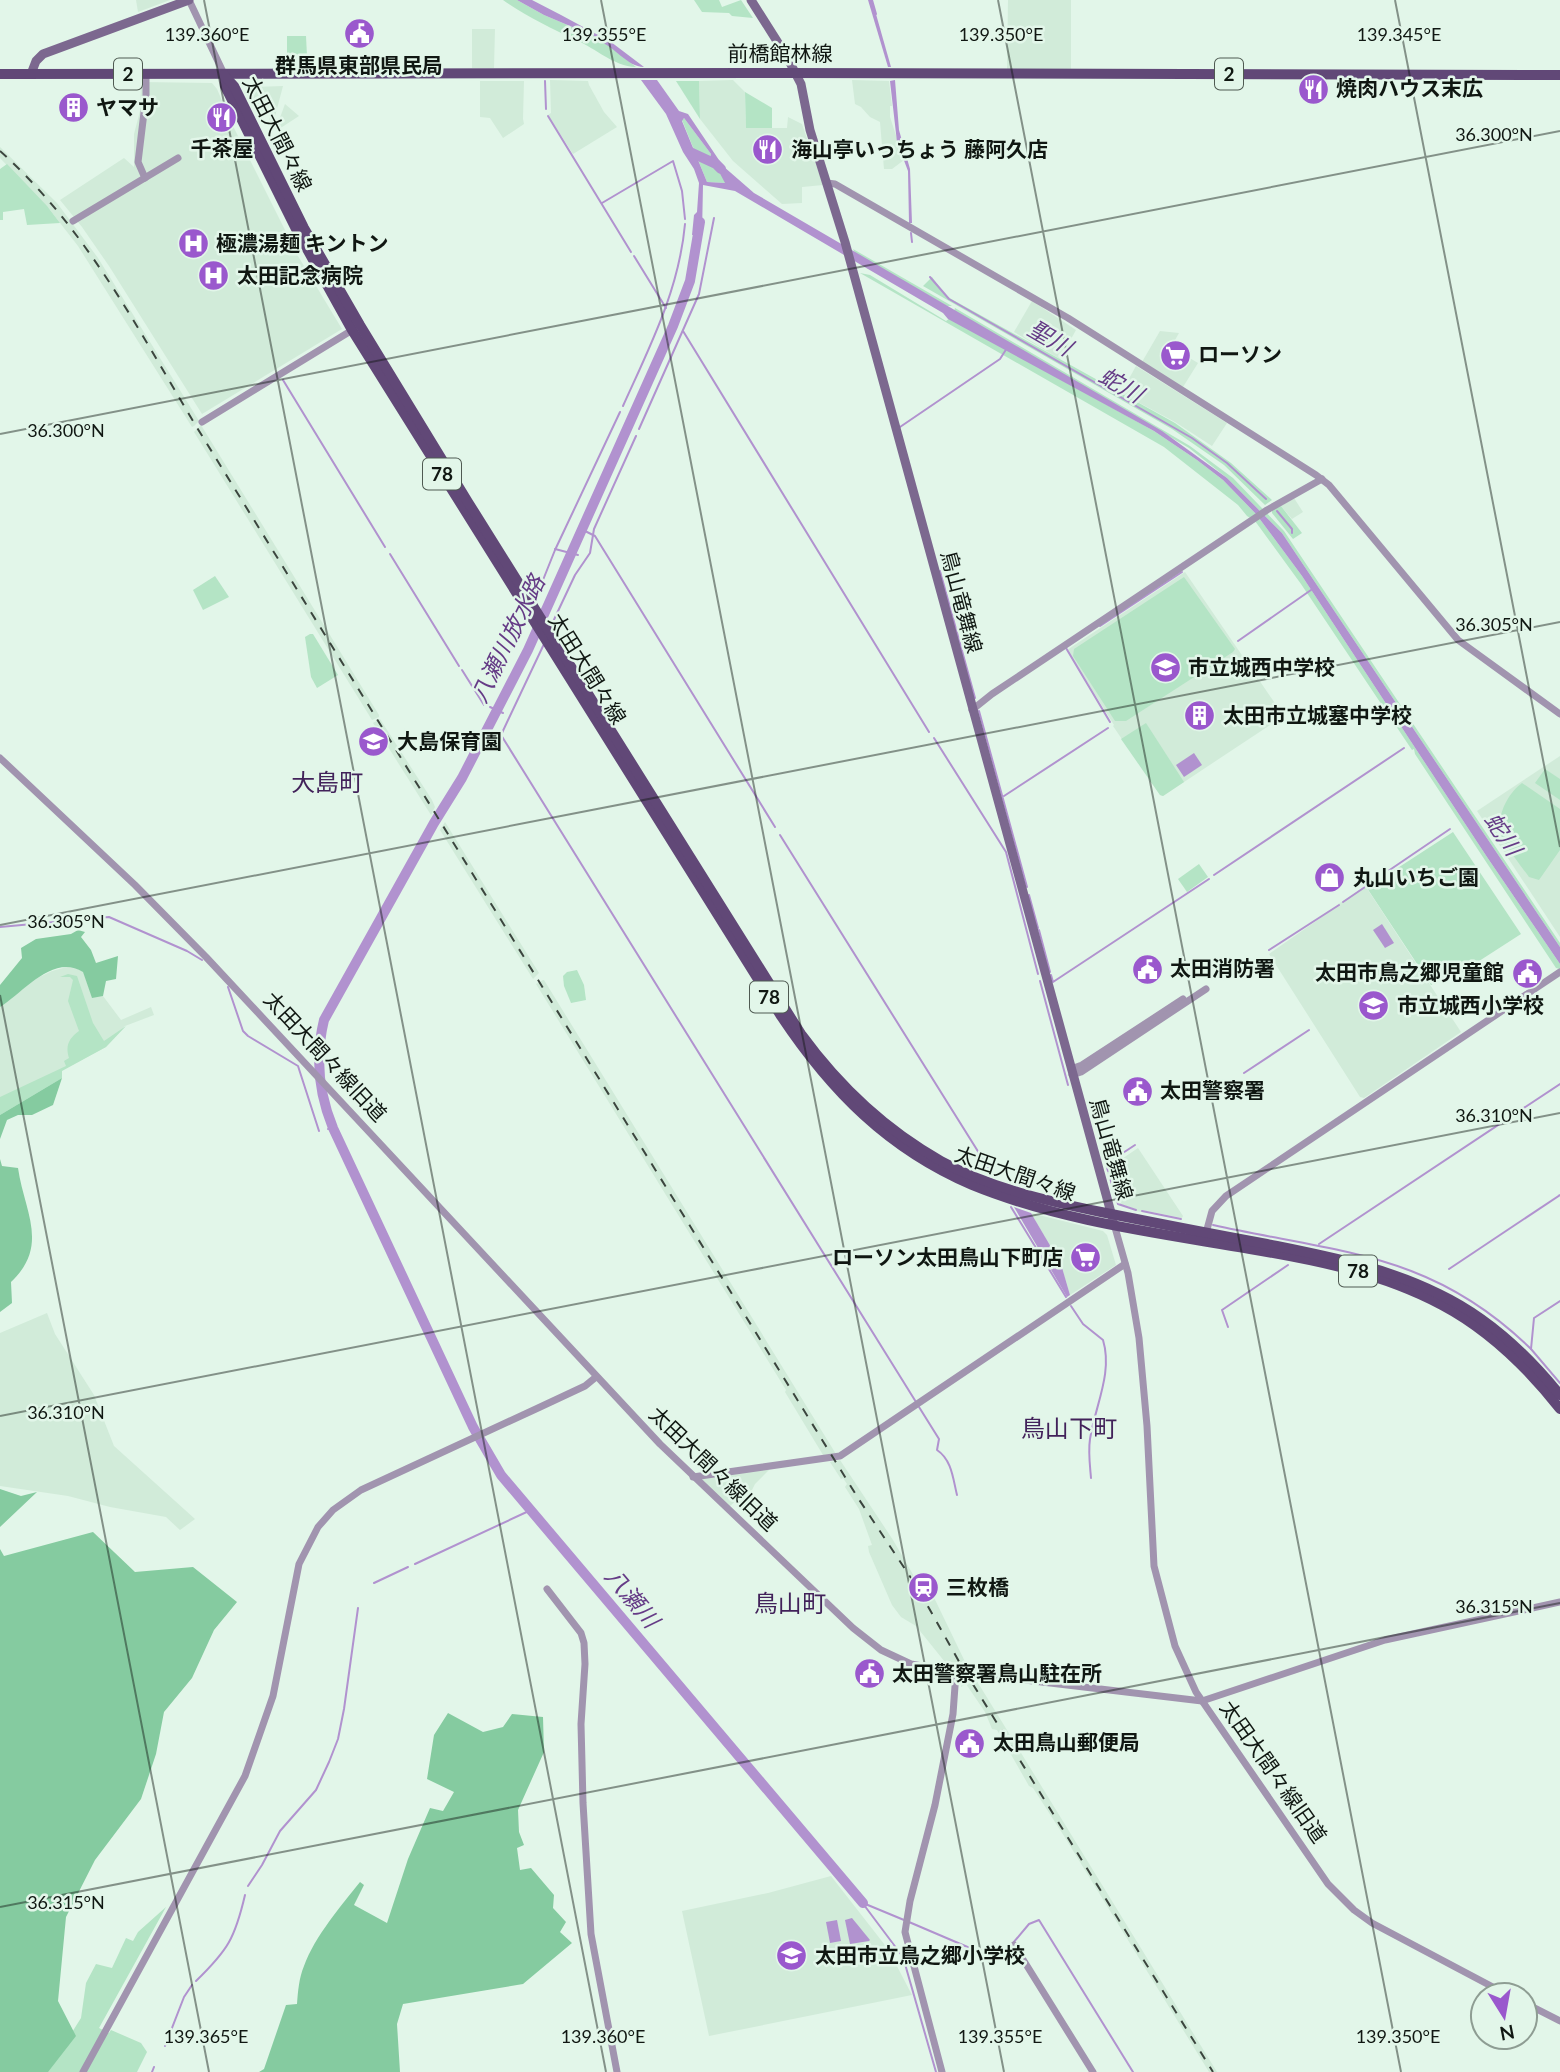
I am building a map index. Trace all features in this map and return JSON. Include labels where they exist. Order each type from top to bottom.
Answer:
[{"type":"main road","points":[[31,74],[36,61],[46,53],[189,0]]},
{"type":"main road","name":"鳥山竜舞線","points":[[751,0],[796,74],[1112,1219]]},
{"type":"main road","name":"前橋館林線","points":[[0,74],[1560,75]]},
{"type":"main road","name":"太田大間々線","points":[[224,74],[234,86],[356,328],[781,1016],[840,1095],[904,1146],[936,1167],[972,1185],[1067,1215],[1206,1233],[1351,1261],[1421,1285],[1483,1320],[1543,1373],[1560,1395]]},
{"type":"main road","name":"太田大間々線","points":[[1112,1219],[1350,1269],[1399,1286],[1443,1305],[1479,1328],[1516,1358],[1538,1380],[1560,1409]]},
{"type":"street","points":[[189,0],[224,74]]},
{"type":"street","points":[[145,178],[138,162],[146,74]]},
{"type":"street","points":[[73,221],[178,158]]},
{"type":"street","points":[[827,183],[835,184],[1068,318],[1322,479],[1458,640],[1560,715]]},
{"type":"street","points":[[202,422],[356,328]]},
{"type":"street","points":[[972,710],[1251,520],[1322,479]]},
{"type":"street","name":"太田大間々線旧道","points":[[0,758],[135,885],[327,1085],[596,1377],[693,1477],[853,1628],[881,1650],[911,1664],[956,1672],[1202,1701],[1327,1882],[1342,1899],[1372,1923],[1482,1981]]},
{"type":"street","points":[[1206,1233],[1213,1208],[1226,1196],[1560,972]]},
{"type":"street","points":[[1206,989],[1091,1066],[1071,1072],[1174,1004],[1206,989]]},
{"type":"street","points":[[1112,1219],[1125,1264],[1139,1338],[1147,1426],[1154,1566],[1175,1646],[1202,1701],[1378,1642],[1560,1602]]},
{"type":"street","points":[[693,1477],[840,1456],[1125,1264]]},
{"type":"street","points":[[83,2072],[245,1776],[273,1696],[299,1564],[311,1538],[326,1518],[355,1494],[585,1386],[596,1377]]},
{"type":"street","points":[[547,1589],[581,1633],[584,1643],[581,1724],[590,1920],[617,2072]]},
{"type":"street","points":[[942,2072],[905,1932],[953,1714],[956,1672]]},
{"type":"street","points":[[1014,1945],[1093,2072]]},
{"type":"street","points":[[1539,2010],[1560,2021]]},
{"type":"shaded area","points":[[136,0],[170,0],[138,12]]},
{"type":"shaded area","points":[[517,0],[532,0],[561,15],[611,42],[644,67],[632,64],[596,37],[544,15]]},
{"type":"shaded area","points":[[868,0],[872,0],[891,67],[888,67]]},
{"type":"shaded area","points":[[1008,0],[1071,0],[1071,69],[1007,69]]},
{"type":"shaded area","points":[[472,29],[495,29],[494,68],[472,68]]},
{"type":"shaded area","points":[[550,80],[588,81],[604,112],[617,127],[573,154],[548,115],[551,113]]},
{"type":"shaded area","points":[[641,80],[657,80],[679,111],[688,114],[723,166],[754,193],[1162,431],[1227,478],[1282,533],[1560,947],[1560,964],[1302,576],[1256,514],[1223,480],[1154,431],[948,319],[943,313],[735,191],[703,185],[702,234],[692,235],[699,183],[666,114]],"holes":[[[684,118],[711,154],[710,161],[716,166],[725,183],[707,182],[682,121]]]},
{"type":"shaded area","name":"海山亭いっちょう 藤阿久店","points":[[733,80],[745,92],[746,128],[787,128],[788,117],[802,124],[823,185],[802,187],[802,203],[782,204],[733,161],[700,119],[699,81]]},
{"type":"shaded area","points":[[852,80],[889,81],[892,106],[890,117],[904,160],[892,169],[884,169],[880,122],[855,104]]},
{"type":"shaded area","points":[[895,80],[899,130],[910,169],[912,223],[909,223],[908,171],[897,142],[890,81]]},
{"type":"shaded area","points":[[480,81],[524,81],[524,124],[503,138],[490,118],[480,117]]},
{"type":"shaded area","name":"極濃湯麺 キントン","points":[[141,82],[212,83],[217,89],[298,256],[342,329],[202,414],[109,266],[60,200],[124,158],[134,167],[134,134],[140,111]]},
{"type":"shaded area","points":[[283,86],[273,124],[270,123],[269,115],[259,117],[248,94],[252,87]]},
{"type":"shaded area","points":[[285,104],[299,116],[279,129],[278,123]]},
{"type":"shaded area","points":[[0,147],[57,203],[98,258],[199,421],[194,426],[192,427],[78,246],[50,210],[0,158]]},
{"type":"shaded area","points":[[1032,301],[1076,330],[1060,359],[1014,332]]},
{"type":"shaded area","name":"ローソン","points":[[1160,331],[1179,333],[1171,347],[1198,363],[1183,387],[1142,362]]},
{"type":"shaded area","points":[[1136,366],[1227,423],[1212,446],[1175,422],[1121,393]]},
{"type":"shaded area","points":[[201,425],[379,717],[372,720],[194,432]]},
{"type":"shaded area","points":[[1294,498],[1303,512],[1292,519],[1281,506]]},
{"type":"shaded area","name":"市立城西中学校","points":[[1185,572],[1283,715],[1163,796],[1113,726],[1067,650]]},
{"type":"shaded area","points":[[380,719],[432,800],[435,807],[431,815],[373,723]]},
{"type":"shaded area","points":[[1194,753],[1202,765],[1184,777],[1176,765]]},
{"type":"shaded area","points":[[1560,756],[1560,937],[1477,811]]},
{"type":"shaded area","points":[[445,822],[539,973],[533,979],[440,830]]},
{"type":"shaded area","name":"市立城西小学校","points":[[1366,887],[1461,1032],[1364,1098],[1360,1097],[1269,954]]},
{"type":"shaded area","points":[[1382,924],[1394,943],[1385,948],[1373,930]]},
{"type":"shaded area","points":[[70,966],[83,971],[92,997],[103,996],[121,1020],[151,1007],[154,1015],[125,1026],[106,1047],[0,1103],[0,1007],[35,979]]},
{"type":"shaded area","points":[[544,980],[836,1454],[823,1455],[786,1390],[536,984]]},
{"type":"shaded area","points":[[1138,1148],[1182,1218],[1136,1211],[1120,1204],[1112,1176],[1108,1177],[1107,1172],[1111,1171],[1110,1167]]},
{"type":"shaded area","points":[[1014,1207],[1031,1213],[1061,1264],[1070,1295],[1067,1297]]},
{"type":"shaded area","name":"ローソン太田鳥山下町店","points":[[1031,1213],[1103,1231],[1107,1235],[1116,1265],[1070,1295],[1061,1264]]},
{"type":"shaded area","points":[[47,1313],[55,1334],[94,1395],[114,1446],[195,1519],[180,1530],[166,1517],[68,1496],[0,1486],[0,1333]]},
{"type":"shaded area","points":[[840,1460],[919,1585],[926,1581],[969,1670],[949,1667],[916,1626],[901,1617],[892,1605],[869,1552],[868,1546],[872,1545],[859,1509],[845,1487],[847,1484],[830,1462]]},
{"type":"shaded area","points":[[770,1469],[752,1490],[729,1507],[700,1481],[702,1478]]},
{"type":"shaded area","points":[[975,1678],[1217,2072],[1209,2072],[1064,1836],[1033,1788],[1029,1786],[997,1730],[992,1729],[985,1712],[966,1684],[961,1687],[962,1679]]},
{"type":"shaded area","name":"太田市立鳥之郷小学校","points":[[831,1876],[888,1949],[912,1995],[709,2036],[682,1911],[768,1893]]},
{"type":"shaded area","points":[[852,1918],[869,1941],[850,1944],[845,1920]]},
{"type":"shaded area","points":[[837,1920],[841,1941],[830,1943],[826,1922]]},
{"type":"green space","points":[[503,0],[517,0],[544,15],[596,37],[636,67],[612,60]]},
{"type":"green space","points":[[694,0],[719,0],[722,7],[741,0],[753,18],[732,16],[729,13],[702,12]]},
{"type":"green space","points":[[287,36],[306,36],[307,56],[287,56]]},
{"type":"green space","points":[[676,81],[699,81],[700,119]]},
{"type":"green space","points":[[745,92],[772,108],[772,128],[746,128]]},
{"type":"green space","points":[[684,118],[711,154],[726,183],[707,182],[682,120]]},
{"type":"green space","points":[[7,164],[60,223],[27,225],[24,209],[3,212],[3,220],[0,220],[0,169]]},
{"type":"green space","points":[[853,249],[952,306],[947,306],[855,253]]},
{"type":"green space","points":[[860,273],[870,275],[946,321],[950,318],[1154,431],[1223,480],[1256,514],[1302,576],[1560,964],[1560,969],[1556,968],[1414,749],[1412,750],[1301,584],[1255,521],[1164,447]]},
{"type":"green space","points":[[932,277],[946,296],[1175,423],[1231,463],[1272,500],[1265,505],[1224,465],[1172,429],[923,286]]},
{"type":"green space","points":[[955,308],[1190,446],[1233,478],[1284,531],[1560,943],[1560,947],[1282,533],[1227,478],[1189,448],[954,311]]},
{"type":"green space","points":[[1281,506],[1302,533],[1293,539],[1272,513],[1272,510]]},
{"type":"green space","points":[[215,576],[229,597],[203,610],[193,590]]},
{"type":"green space","points":[[1184,577],[1235,649],[1126,721],[1115,721],[1073,656],[1074,649]]},
{"type":"green space","points":[[313,634],[338,675],[317,688],[311,677],[305,637]]},
{"type":"green space","points":[[1146,723],[1184,782],[1163,796],[1121,739]]},
{"type":"green space","points":[[1545,769],[1560,779],[1560,800],[1535,783]]},
{"type":"green space","points":[[1522,783],[1560,809],[1560,850],[1539,880],[1529,877],[1509,849],[1501,831],[1501,815],[1507,800]]},
{"type":"green space","points":[[1453,832],[1521,934],[1445,983],[1442,978],[1431,985],[1367,888]]},
{"type":"green space","points":[[1199,864],[1208,877],[1187,892],[1178,879]]},
{"type":"green space","points":[[78,930],[85,932],[81,937],[91,950],[96,963],[118,956],[116,979],[106,981],[103,996],[92,998],[83,972],[72,967],[61,967],[39,977],[0,1007],[0,985],[22,958],[21,948],[36,939],[71,934]]},
{"type":"green space","points":[[577,970],[584,985],[586,1000],[571,1003],[563,976],[567,972]]},
{"type":"green space","points":[[68,974],[77,976],[93,1023],[104,1041],[126,1026],[106,1047],[62,1071],[62,1078],[0,1115],[0,1097],[66,1066],[64,1061],[69,1058],[69,1043],[79,1031],[68,1001],[73,980],[70,977],[60,977]]},
{"type":"green space","points":[[62,1078],[53,1105],[32,1115],[18,1115],[7,1120],[0,1139],[0,1115]]},
{"type":"green space","points":[[0,1159],[2,1166],[18,1168],[29,1213],[32,1241],[23,1268],[11,1282],[12,1303],[0,1312]]},
{"type":"green space","points":[[0,1489],[21,1496],[37,1492],[0,1527]]},
{"type":"green space","points":[[93,1532],[135,1572],[193,1567],[237,1602],[214,1630],[192,1678],[164,1712],[156,1754],[141,1799],[95,1860],[66,1917],[58,2001],[76,2036],[48,2072],[0,2072],[0,1549],[4,1556]]},
{"type":"green space","points":[[448,1713],[483,1732],[503,1727],[512,1714],[543,1717],[544,1752],[518,1810],[519,1832],[524,1845],[517,1848],[520,1870],[531,1868],[554,1895],[553,1908],[566,1922],[560,1932],[572,1943],[523,1984],[403,2004],[397,2024],[400,2072],[259,2072],[264,2069],[286,2005],[297,2004],[301,1975],[309,1955],[329,1922],[360,1882],[364,1885],[354,1905],[387,1923],[408,1859],[430,1808],[443,1811],[454,1792],[427,1779],[434,1735]]},
{"type":"green space","points":[[166,1907],[99,2028],[109,2033],[111,2030],[141,2043],[147,2052],[137,2072],[47,2072],[81,2018],[86,1983],[96,1964],[112,1968],[126,1938],[133,1941],[138,1932]]},
{"type":"waterway","name":"聖川","points":[[872,0],[876,14]]},
{"type":"waterway","points":[[545,81],[546,109]]},
{"type":"waterway","points":[[548,116],[631,252]]},
{"type":"waterway","name":"蛇川","points":[[690,152],[721,169]]},
{"type":"waterway","points":[[602,203],[673,161],[682,191],[685,219]]},
{"type":"waterway","points":[[639,429],[699,294],[714,218]]},
{"type":"waterway","name":"八瀬川放水路","points":[[700,222],[690,281],[673,326],[528,650],[462,778],[324,1020],[320,1075],[324,1102],[333,1128],[473,1427],[501,1475],[863,1903]]},
{"type":"waterway","points":[[623,406],[670,295],[685,224]]},
{"type":"waterway","name":"聖川","points":[[911,233],[912,242]]},
{"type":"waterway","points":[[634,256],[666,308]]},
{"type":"waterway","name":"聖川","points":[[930,277],[949,299],[1192,438],[1227,463],[1266,499]]},
{"type":"waterway","points":[[683,331],[929,732]]},
{"type":"waterway","points":[[900,427],[1000,359],[1007,348]]},
{"type":"waterway","points":[[283,380],[385,547]]},
{"type":"waterway","points":[[537,595],[555,550],[620,412]]},
{"type":"waterway","points":[[551,626],[575,575],[590,553],[594,529],[636,436]]},
{"type":"waterway","name":"聖川","points":[[1277,511],[1292,529],[1292,533]]},
{"type":"waterway","points":[[581,529],[595,536],[775,827]]},
{"type":"waterway","points":[[555,549],[578,555]]},
{"type":"waterway","points":[[390,554],[459,666]]},
{"type":"waterway","points":[[940,571],[975,698]]},
{"type":"waterway","points":[[1100,626],[1182,572]]},
{"type":"waterway","points":[[1238,641],[1311,590]]},
{"type":"waterway","points":[[544,644],[501,735],[916,1402]]},
{"type":"waterway","points":[[1066,648],[1110,722]]},
{"type":"waterway","points":[[462,670],[484,705]]},
{"type":"waterway","name":"八瀬川放水路","points":[[490,707],[503,713]]},
{"type":"waterway","points":[[979,711],[1027,887]]},
{"type":"waterway","points":[[1004,796],[1108,728]]},
{"type":"waterway","points":[[934,738],[1006,852],[1038,974]]},
{"type":"waterway","points":[[1214,875],[1404,748]]},
{"type":"waterway","points":[[1369,884],[1450,829]]},
{"type":"waterway","points":[[780,835],[989,1169]]},
{"type":"waterway","points":[[1051,975],[1053,982],[1209,879]]},
{"type":"waterway","points":[[1343,902],[1365,887]]},
{"type":"waterway","points":[[1029,895],[1038,928]]},
{"type":"waterway","points":[[1269,950],[1339,905]]},
{"type":"waterway","name":"八瀬川","points":[[0,927],[109,917],[202,960]]},
{"type":"waterway","points":[[1039,930],[1050,972]]},
{"type":"waterway","points":[[1040,981],[1068,1085]]},
{"type":"waterway","name":"八瀬川","points":[[228,987],[243,1031],[298,1066],[319,1131]]},
{"type":"waterway","points":[[1244,1073],[1309,1030]]},
{"type":"waterway","points":[[1319,1244],[1560,1084]]},
{"type":"waterway","name":"八瀬川","points":[[328,1129],[333,1128]]},
{"type":"waterway","points":[[1108,1171],[1106,1164],[1135,1145]]},
{"type":"waterway","points":[[1110,1178],[1118,1204],[1136,1210]]},
{"type":"waterway","points":[[1449,1269],[1560,1195]]},
{"type":"waterway","points":[[1011,1207],[1066,1297]]},
{"type":"waterway","points":[[1142,1211],[1181,1219]]},
{"type":"waterway","points":[[1213,1225],[1343,1251],[1420,1275],[1457,1293],[1494,1317],[1531,1349]]},
{"type":"waterway","points":[[1228,1327],[1222,1310],[1288,1265]]},
{"type":"waterway","points":[[1560,1301],[1534,1318],[1531,1349],[1560,1383]]},
{"type":"waterway","points":[[1071,1306],[1083,1324],[1103,1340],[1106,1352],[1105,1377],[1089,1444],[1091,1478]]},
{"type":"waterway","points":[[919,1407],[939,1439],[937,1450],[949,1464],[957,1495]]},
{"type":"waterway","points":[[415,1564],[531,1510]]},
{"type":"waterway","points":[[374,1583],[408,1567]]},
{"type":"waterway","points":[[248,1886],[280,1831],[316,1790],[329,1762],[338,1739],[344,1709],[358,1608]]},
{"type":"waterway","points":[[196,1981],[216,1961],[229,1942],[245,1895]]},
{"type":"waterway","points":[[863,1903],[904,1920]]},
{"type":"waterway","name":"八瀬川","points":[[864,1905],[903,1957],[936,2072]]},
{"type":"waterway","points":[[909,1922],[991,1957],[1013,1943],[1029,1924],[1039,1920],[1133,2072]]},
{"type":"waterway","points":[[165,2046],[184,1997],[192,1985]]},
{"type":"waterway","points":[[152,2072],[154,2067]]},
{"type":"railway","points":[[0,151],[59,213],[85,246],[131,317],[858,1498],[917,1587],[961,1665],[1213,2072]]},
{"type":"place","name":"群馬県東部県民局","points":[[359,34]]},
{"type":"place","name":"焼肉ハウス末広","points":[[1313,89]]},
{"type":"place","name":"ヤマサ","points":[[73,108]]},
{"type":"place","name":"千茶屋","points":[[222,117]]},
{"type":"place","name":"海山亭いっちょう 藤阿久店","points":[[768,150]]},
{"type":"place","name":"極濃湯麺 キントン","points":[[193,244]]},
{"type":"place","name":"太田記念病院","points":[[214,276]]},
{"type":"place","name":"ローソン","points":[[1175,355]]},
{"type":"place","name":"市立城西中学校","points":[[1165,668]]},
{"type":"place","name":"太田市立城塞中学校","points":[[1200,716]]},
{"type":"place","name":"大島保育園","points":[[374,742]]},
{"type":"place","name":"丸山いちご園","points":[[1330,878]]},
{"type":"place","name":"太田消防署","points":[[1147,969]]},
{"type":"place","name":"太田市鳥之郷児童館","points":[[1527,973]]},
{"type":"place","name":"市立城西小学校","points":[[1374,1006]]},
{"type":"place","name":"太田警察署","points":[[1137,1091]]},
{"type":"place","name":"ローソン太田鳥山下町店","points":[[1086,1258]]},
{"type":"place","name":"三枚橋","points":[[923,1588]]},
{"type":"place","name":"太田警察署鳥山駐在所","points":[[869,1674]]},
{"type":"place","name":"太田鳥山郵便局","points":[[970,1743]]},
{"type":"place","name":"太田市立鳥之郷小学校","points":[[792,1956]]},
{"type":"district","name":"大島町","points":[[327,783]]},
{"type":"district","name":"鳥山下町","points":[[1069,1429]]},
{"type":"district","name":"鳥山町","points":[[790,1604]]}]
